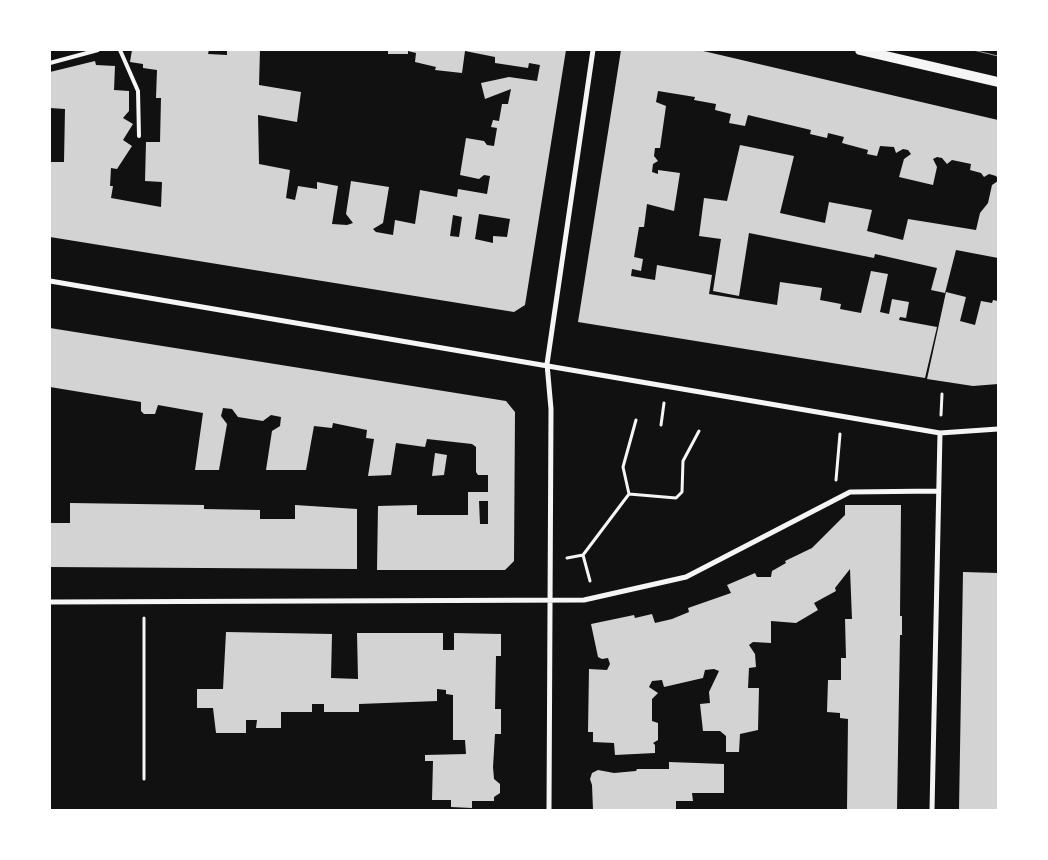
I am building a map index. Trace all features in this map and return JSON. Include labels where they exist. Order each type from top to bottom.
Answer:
[{"type":"main road","points":[[860,50],[998,82]]},
{"type":"street","points":[[549,810],[551,409],[547,364],[593,50]]},
{"type":"street","points":[[50,281],[547,364],[940,433],[998,429]]},
{"type":"street","points":[[932,810],[940,433]]},
{"type":"street","points":[[50,602],[584,600],[686,578],[850,492],[938,491]]},
{"type":"lane","points":[[50,63],[98,50]]},
{"type":"lane","points":[[120,50],[138,91],[138,136]]},
{"type":"path","points":[[661,425],[664,400]]},
{"type":"path","points":[[834,499],[842,416]]},
{"type":"path","points":[[629,494],[622,467],[636,420]]},
{"type":"path","points":[[629,494],[676,498],[682,492],[683,461],[699,431]]},
{"type":"path","points":[[564,559],[583,555],[629,494]]},
{"type":"path","points":[[583,555],[592,587]]},
{"type":"path","points":[[144,602],[144,779]]},
{"type":"building","points":[[132,50],[209,50],[208,54],[227,55],[227,50],[260,50],[259,85],[301,92],[297,122],[258,115],[259,164],[290,170],[286,198],[295,200],[298,186],[317,189],[317,182],[338,186],[332,224],[347,225],[353,223],[346,214],[351,181],[389,187],[383,223],[373,229],[376,232],[393,235],[395,220],[415,224],[420,190],[457,197],[458,189],[487,194],[490,176],[484,175],[479,179],[460,175],[466,138],[484,141],[487,145],[494,146],[497,128],[491,127],[493,120],[499,121],[502,104],[508,104],[511,89],[485,99],[481,83],[509,77],[537,81],[540,65],[529,63],[528,68],[495,63],[495,57],[465,51],[462,73],[435,70],[436,67],[415,62],[416,53],[408,51],[408,54],[388,54],[388,50],[566,50],[525,305],[514,312],[50,237],[50,162],[64,162],[65,109],[50,108],[50,72],[95,61],[96,65],[115,66],[114,90],[129,91],[129,111],[123,118],[133,124],[123,140],[132,146],[117,169],[111,168],[110,186],[113,186],[111,198],[161,207],[162,182],[145,181],[146,142],[160,142],[161,98],[156,98],[157,70],[143,68],[143,64],[130,62]],"holes":[[[479,214],[510,219],[507,237],[493,236],[493,243],[475,239]],[[453,215],[462,217],[459,237],[450,236]]]},
{"type":"building","points":[[621,50],[699,50],[998,120],[998,179],[996,176],[989,174],[984,177],[981,173],[970,170],[971,164],[952,160],[947,164],[942,158],[937,157],[933,159],[937,167],[933,185],[899,177],[904,159],[911,154],[908,150],[903,149],[896,153],[894,147],[880,146],[877,156],[867,154],[868,150],[842,143],[844,137],[828,133],[827,138],[810,134],[811,130],[748,115],[745,126],[729,123],[731,114],[715,110],[716,104],[694,100],[695,97],[658,91],[656,102],[666,106],[660,148],[655,148],[654,156],[658,161],[653,164],[652,172],[658,174],[658,170],[680,173],[674,211],[647,204],[644,227],[639,227],[634,257],[643,259],[641,271],[632,269],[631,276],[655,280],[657,265],[712,275],[709,294],[777,305],[780,282],[822,288],[820,300],[841,304],[840,309],[861,313],[871,271],[888,274],[880,312],[889,314],[892,299],[909,302],[906,318],[900,317],[899,320],[937,327],[925,378],[578,322]]},
{"type":"building","points":[[740,145],[794,156],[780,213],[825,223],[829,202],[872,210],[867,231],[903,240],[908,219],[976,230],[980,213],[988,203],[992,185],[998,181],[998,258],[956,250],[945,293],[931,290],[937,268],[875,254],[874,258],[749,233],[739,296],[713,291],[721,239],[699,236],[704,198],[727,201]]},
{"type":"building","points":[[946,292],[966,297],[960,321],[975,325],[981,301],[992,303],[993,300],[998,301],[998,384],[973,386],[927,379]]},
{"type":"building","points":[[50,328],[506,401],[515,412],[514,561],[505,570],[377,570],[378,506],[417,505],[417,515],[468,515],[468,492],[488,492],[488,475],[478,475],[476,472],[476,447],[472,444],[427,439],[425,447],[396,443],[391,475],[368,476],[374,439],[366,438],[367,430],[333,423],[332,428],[314,426],[306,470],[266,470],[272,431],[280,426],[281,417],[271,415],[263,421],[238,417],[232,409],[223,408],[221,416],[227,424],[219,470],[195,470],[203,413],[158,405],[155,414],[144,414],[141,411],[141,402],[50,387]],"holes":[[[479,501],[488,501],[488,524],[480,524]]]},
{"type":"building","points":[[435,453],[447,455],[444,475],[432,476]]},
{"type":"building","points":[[70,503],[204,505],[204,509],[260,510],[260,519],[295,519],[295,505],[357,509],[357,569],[50,567],[50,523],[70,523]]},
{"type":"building","points":[[845,505],[901,505],[900,616],[902,616],[902,635],[900,635],[897,810],[847,810],[848,719],[840,718],[840,713],[827,712],[828,680],[841,680],[841,658],[846,658],[845,619],[852,619],[850,569],[835,588],[836,591],[814,603],[818,610],[796,623],[771,621],[771,643],[753,642],[749,645],[755,654],[756,667],[749,668],[748,688],[759,688],[758,730],[740,734],[739,752],[726,752],[726,736],[720,731],[703,731],[700,704],[710,703],[709,692],[719,671],[714,669],[705,670],[703,678],[664,687],[662,680],[652,681],[649,687],[658,693],[652,699],[652,721],[658,723],[658,740],[653,743],[655,745],[655,753],[615,755],[614,743],[593,742],[593,732],[588,732],[589,669],[607,670],[610,664],[608,658],[602,659],[598,657],[591,624],[634,615],[635,618],[652,614],[655,623],[672,619],[689,612],[688,608],[731,593],[727,585],[755,573],[757,577],[771,577],[772,571],[786,563],[785,561],[812,548],[845,515]]},
{"type":"building","points":[[963,572],[998,573],[998,810],[959,810]]},
{"type":"building","points":[[226,632],[332,634],[331,678],[358,679],[357,633],[443,633],[443,650],[454,650],[454,633],[501,634],[501,656],[496,656],[495,709],[501,709],[501,734],[495,734],[493,767],[494,779],[500,784],[500,793],[494,797],[494,801],[472,801],[472,808],[451,807],[451,800],[432,800],[433,761],[425,761],[425,755],[466,754],[465,740],[453,740],[453,695],[446,694],[446,690],[437,689],[437,701],[359,704],[359,712],[324,712],[324,704],[312,704],[312,712],[281,712],[281,728],[256,728],[257,720],[246,720],[246,733],[216,733],[213,708],[197,708],[197,689],[223,689]]},
{"type":"building","points":[[669,762],[724,764],[724,793],[692,793],[693,801],[676,801],[676,810],[593,810],[590,779],[592,773],[598,770],[614,773],[636,771],[637,769],[669,769]]},
{"type":"tram line","points":[[973,50],[998,56]]}]
